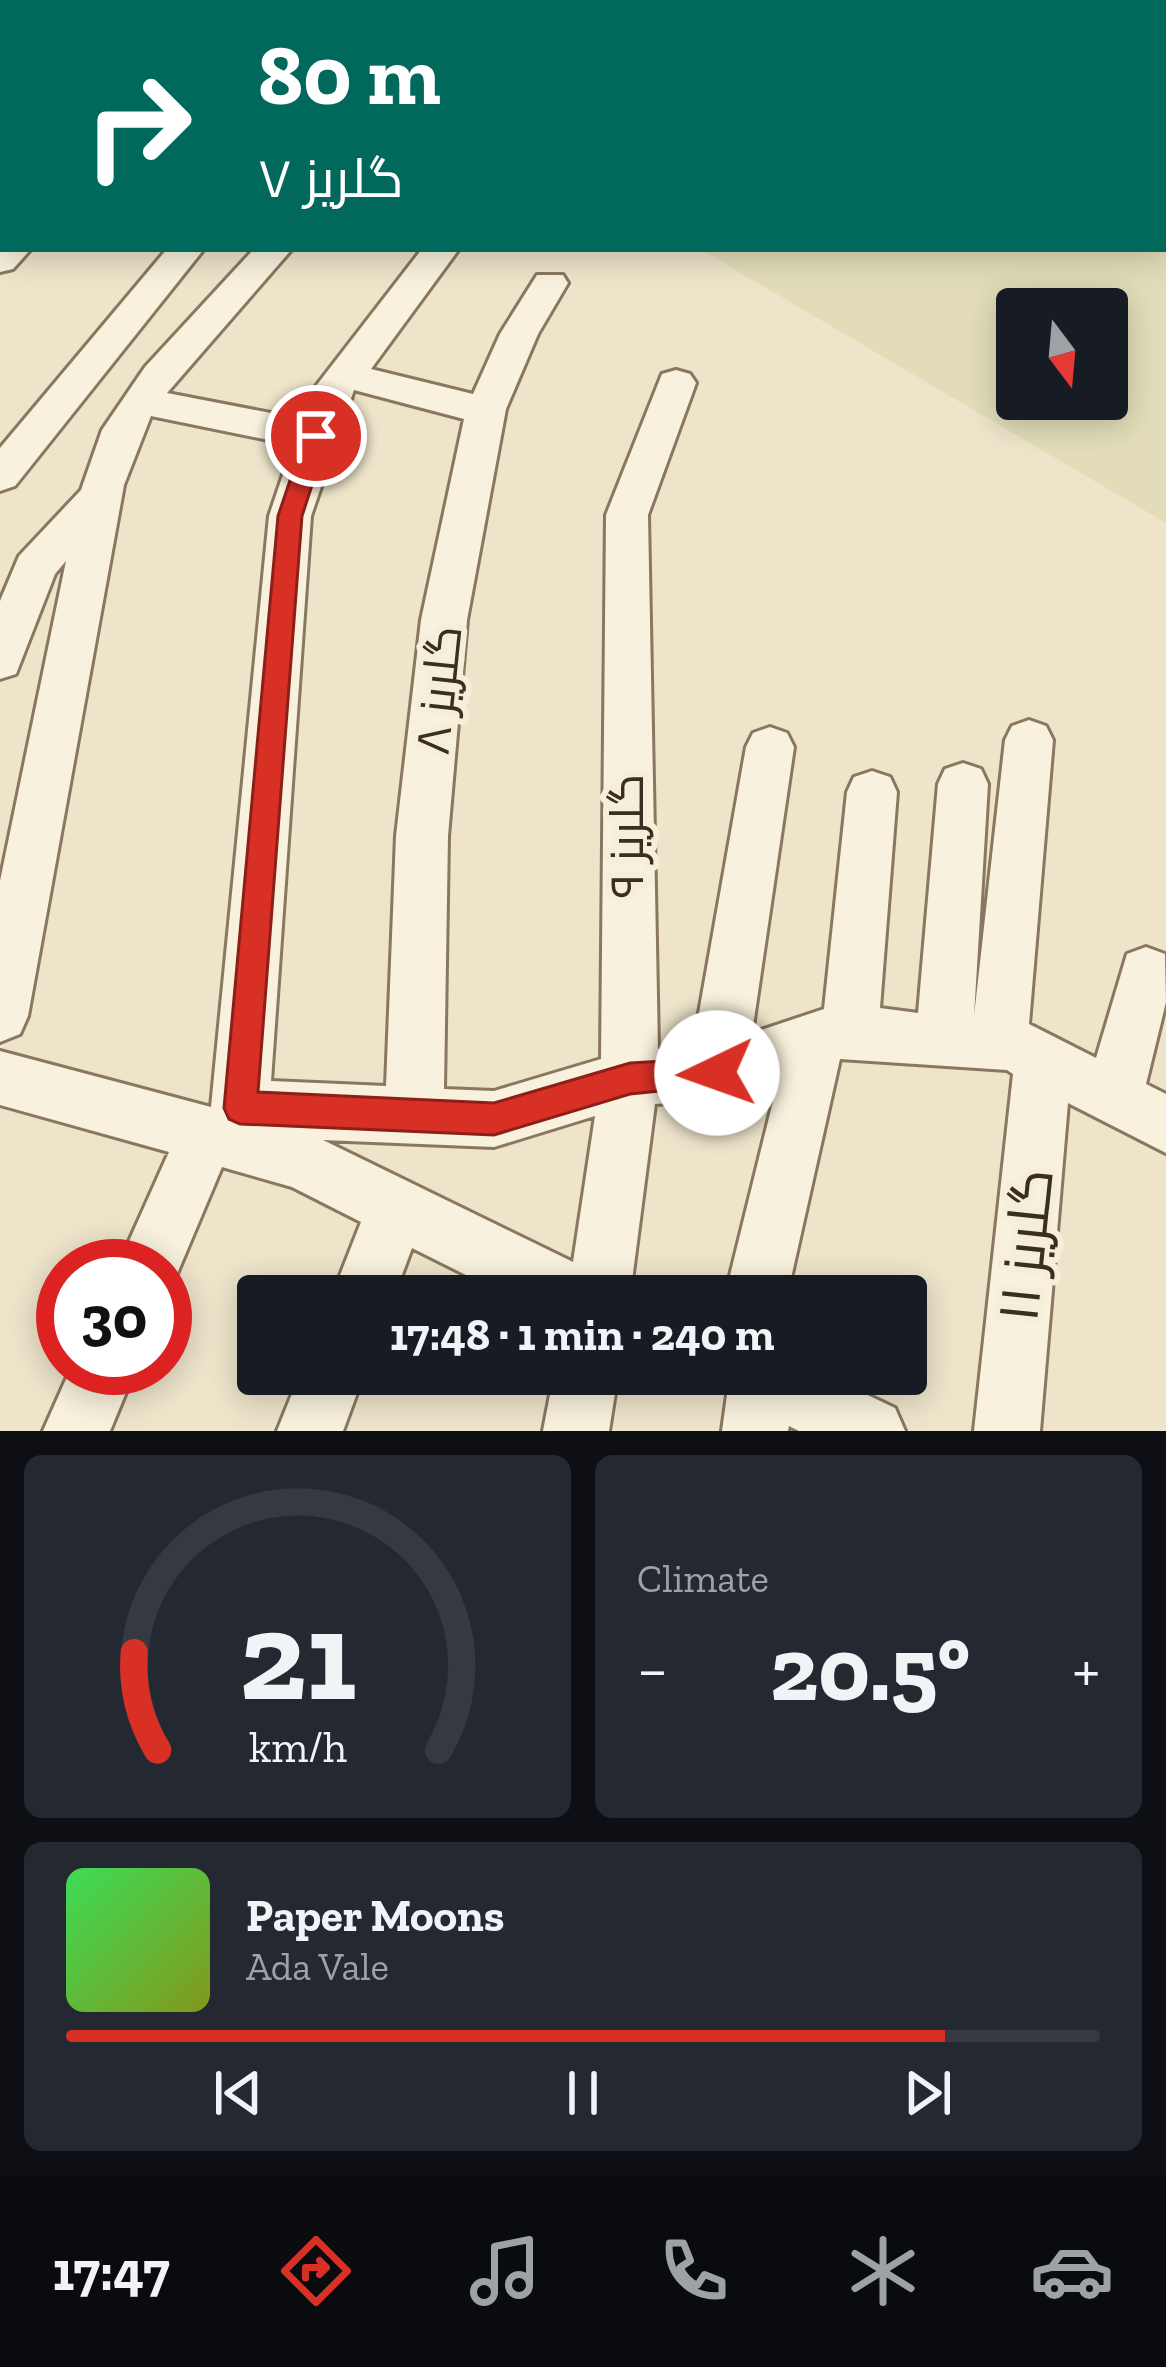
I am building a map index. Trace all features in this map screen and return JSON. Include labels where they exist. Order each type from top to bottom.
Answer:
[{"type":"street","points":[[0,476],[184,252]]},
{"type":"street","points":[[0,1016],[101,494],[124,426],[190,336],[271,252]]},
{"type":"street","points":[[164,1239],[228,1128],[290,516],[330,394],[439,252]]},
{"type":"street","name":"گلریز ۸","points":[[415,1115],[426,793],[444,620],[486,411],[519,334],[550,283]]},
{"type":"street","points":[[345,375],[486,411]]},
{"type":"street","name":"گلریز ۹","points":[[602,1275],[630,1078],[626,515],[676,383]]},
{"type":"street","points":[[142,401],[316,436]]},
{"type":"street","points":[[0,661],[34,567],[101,494]]},
{"type":"street","points":[[996,1049],[1029,740]]},
{"type":"street","points":[[717,1073],[770,746]]},
{"type":"street","points":[[963,784],[996,1049]]},
{"type":"street","points":[[762,1275],[833,1033],[872,792]]},
{"type":"street","points":[[1114,1098],[1146,972]]},
{"type":"street","points":[[228,1128],[415,1115],[494,1119],[630,1078],[717,1073],[833,1033],[996,1049],[1166,1125]]},
{"type":"street","name":"گلریز ۱۱","points":[[996,1049],[1007,1431]]},
{"type":"street","points":[[0,1078],[228,1128],[533,1275]]},
{"type":"street","points":[[371,1275],[398,1206]]},
{"type":"street","points":[[76,1431],[92,1395]]},
{"type":"street","points":[[310,1431],[324,1395]]},
{"type":"street","points":[[576,1431],[582,1395]]},
{"type":"street","points":[[756,1395],[872,1431]]},
{"type":"shaded area","points":[[705,252],[1166,252],[1166,523]]},
{"type":"route","points":[[316,436],[290,516],[240,1108],[494,1119],[630,1078],[717,1073]]}]
